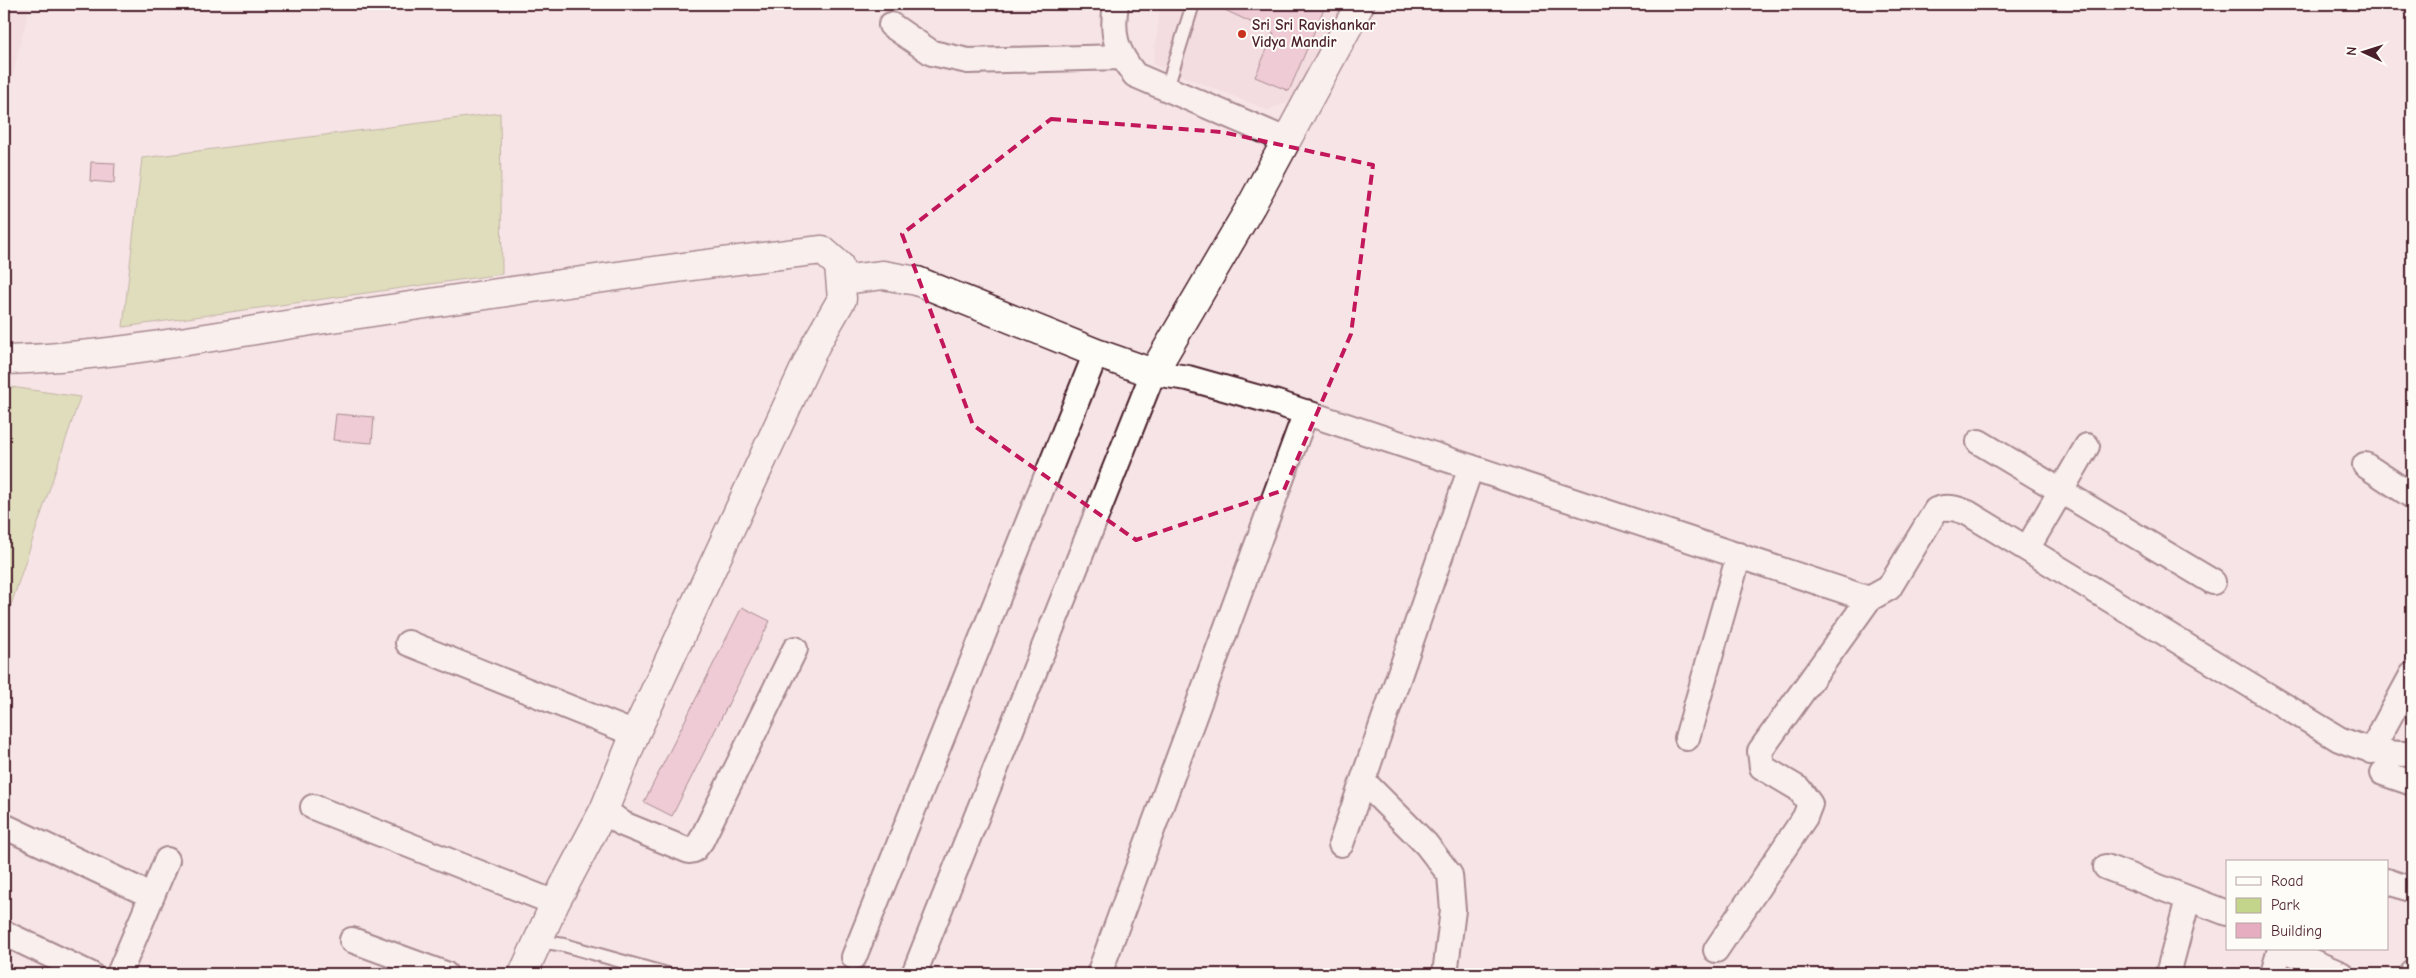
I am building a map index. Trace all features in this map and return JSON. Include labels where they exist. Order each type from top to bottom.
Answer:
[{"type":"street","points":[[1116,4],[1114,39],[1121,57],[1135,76],[1286,140]]},
{"type":"street","points":[[914,974],[1153,373],[1251,206],[1360,4]]},
{"type":"street","points":[[891,25],[932,53],[968,61],[1121,57]]},
{"type":"street","points":[[4,360],[113,351],[387,309],[822,250],[840,265],[842,299],[816,344],[635,734],[604,810],[555,903],[524,974]]},
{"type":"street","points":[[842,280],[883,275],[917,281],[1096,353],[1153,373],[1188,378],[1306,412],[1869,599]]},
{"type":"street","points":[[854,956],[1096,353]]},
{"type":"street","points":[[1100,974],[1306,412]]},
{"type":"street","points":[[1979,442],[2214,582]]},
{"type":"street","points":[[2027,549],[2087,446]]},
{"type":"street","points":[[2365,465],[2412,496]]},
{"type":"street","points":[[1341,844],[1470,468]]},
{"type":"street","points":[[1716,950],[1805,817],[1810,804],[1799,789],[1762,767],[1760,751],[1869,599],[1889,588],[1936,510],[1941,508],[1954,508],[1968,513],[2339,739],[2371,751],[2412,754]]},
{"type":"street","points":[[1688,738],[1739,555]]},
{"type":"street","points":[[408,642],[635,734]]},
{"type":"street","points":[[604,810],[623,824],[689,851],[694,850],[701,841],[794,649]]},
{"type":"street","points":[[2371,751],[2412,675]]},
{"type":"street","points":[[2383,773],[2412,783]]},
{"type":"street","points":[[1363,781],[1426,844],[1450,876],[1453,910],[1445,974]]},
{"type":"street","points":[[313,807],[555,903]]},
{"type":"street","points":[[4,826],[152,896]]},
{"type":"street","points":[[119,974],[167,860]]},
{"type":"street","points":[[2106,867],[2226,914]]},
{"type":"street","points":[[2388,881],[2412,890]]},
{"type":"street","points":[[2168,974],[2188,899]]},
{"type":"street","points":[[4,932],[90,974]]},
{"type":"street","points":[[352,940],[445,974]]},
{"type":"street","points":[[2273,974],[2282,950]]},
{"type":"street","points":[[2284,950],[2341,974]]},
{"type":"lane","points":[[1167,88],[1193,4]]},
{"type":"lane","points":[[540,941],[564,945],[667,974]]},
{"type":"highlighted area","points":[[1051,119],[1222,132],[1373,165],[1351,334],[1284,490],[1136,540],[973,425],[902,234]]},
{"type":"shaded area","points":[[4,4],[30,4],[4,109]]},
{"type":"shaded area","name":"Sri Sri Ravishankar Vidya Mandir","points":[[1161,4],[1342,4],[1293,100],[1268,110],[1153,64]]},
{"type":"green space","points":[[500,113],[502,274],[123,327],[142,158]]},
{"type":"green space","points":[[4,386],[80,397],[4,626]]},
{"type":"building","points":[[1212,4],[1326,4],[1289,91],[1255,77],[1274,33]]},
{"type":"building","points":[[91,162],[115,163],[114,183],[90,181]]},
{"type":"building","points":[[336,414],[374,417],[372,443],[333,440]]},
{"type":"building","points":[[742,607],[770,621],[672,816],[644,802]]},
{"type":"place","name":"Sri Sri Ravishankar Vidya Mandir","points":[[1242,34]]}]
